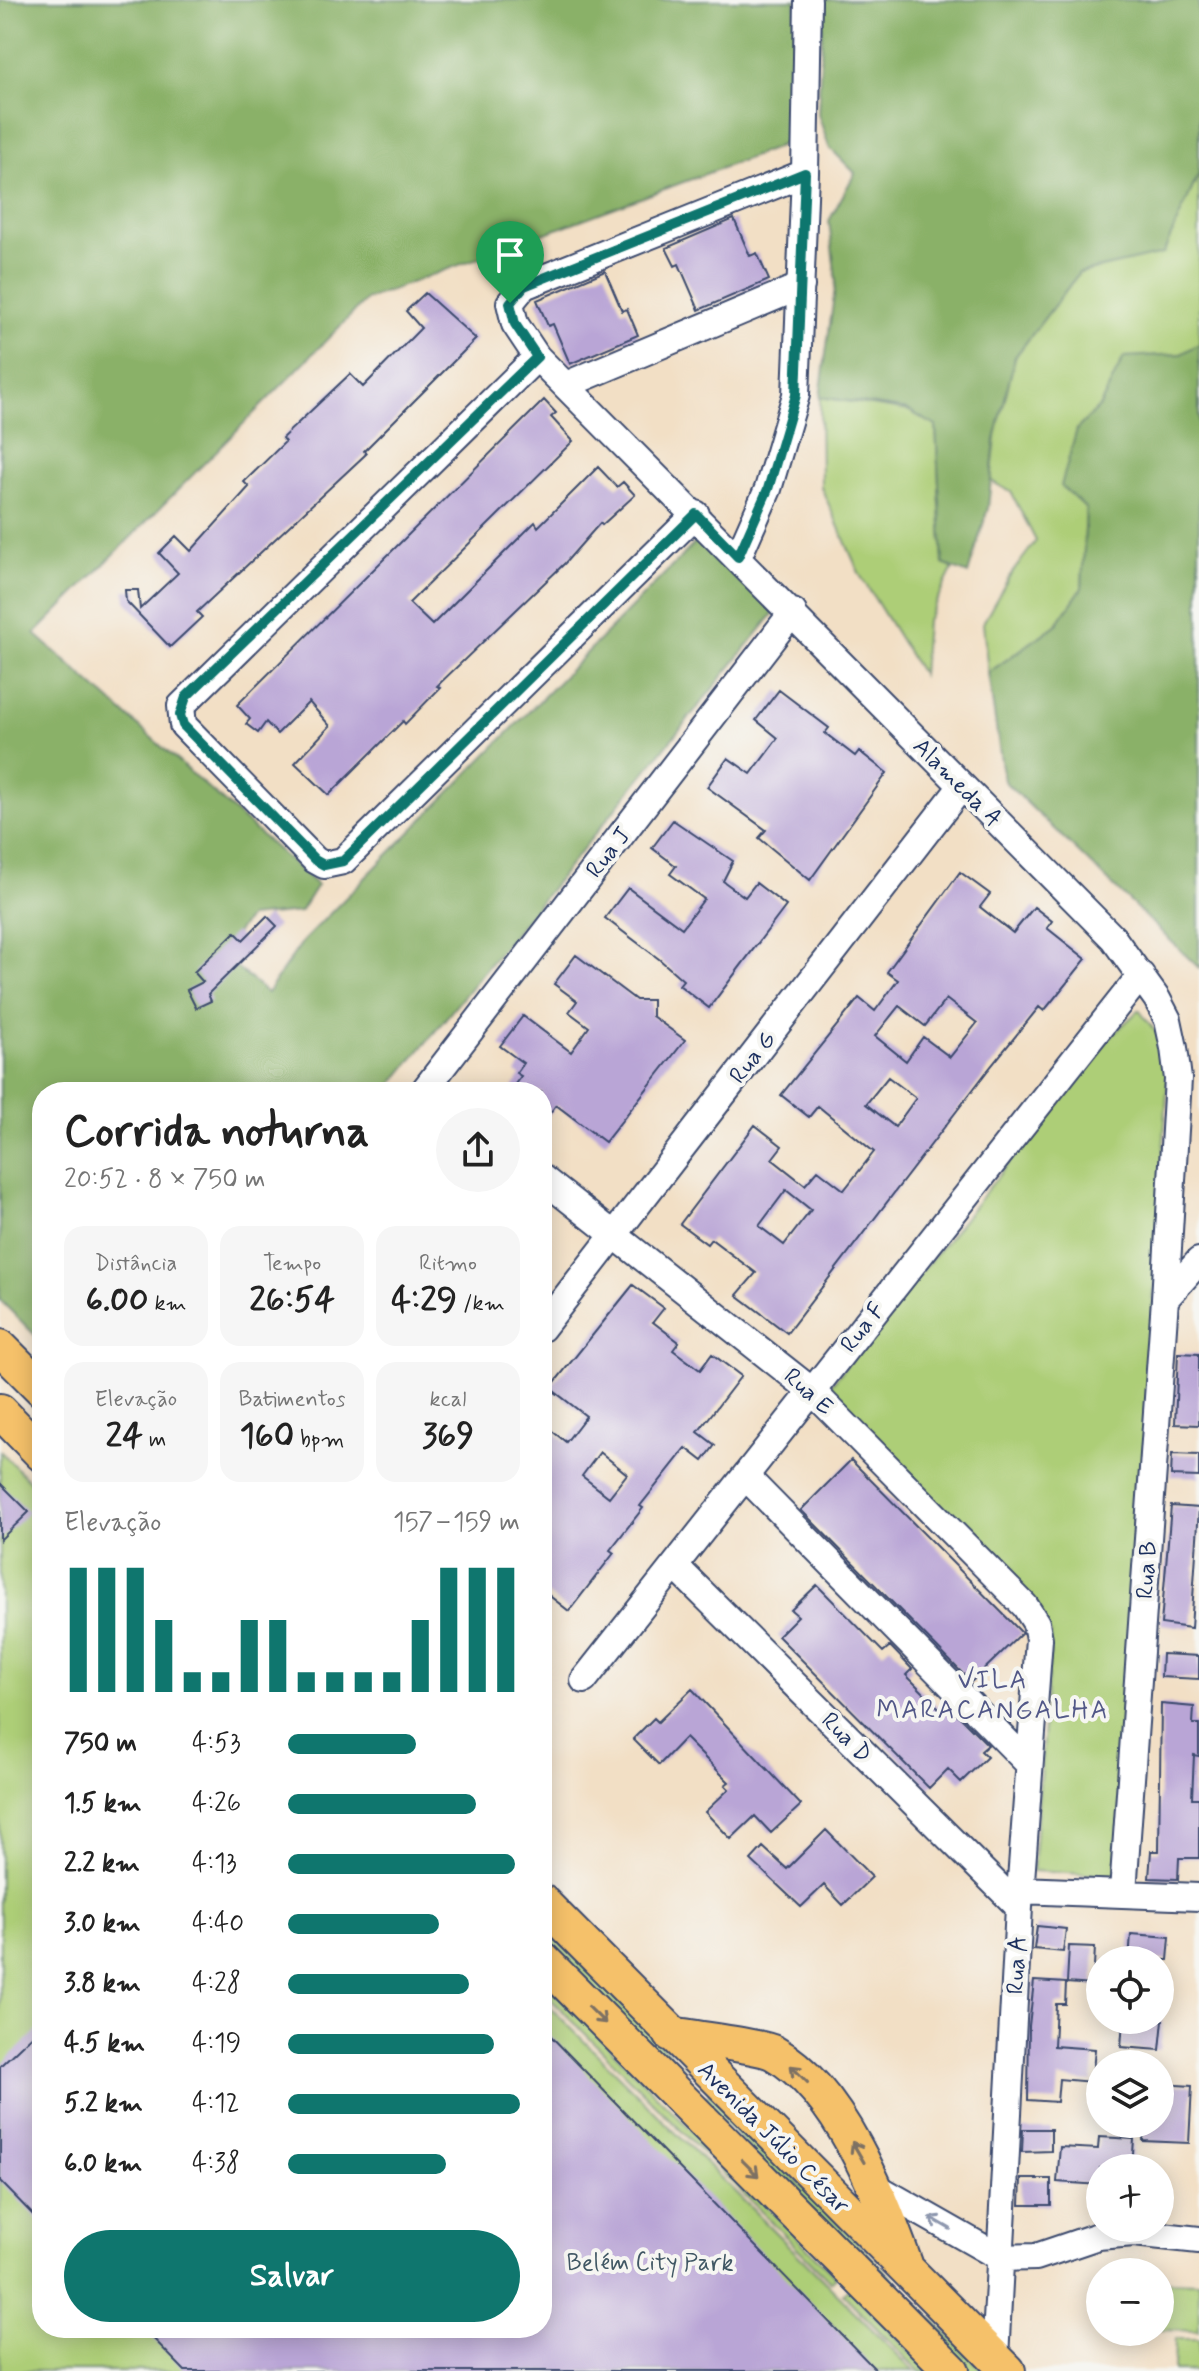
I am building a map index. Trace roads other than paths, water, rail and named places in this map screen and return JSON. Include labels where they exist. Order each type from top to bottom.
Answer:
[{"type":"main road","points":[[0,1347],[32,1379]]},
{"type":"main road","points":[[0,1411],[32,1444]]},
{"type":"main road","name":"Avenida Júlio César","points":[[552,1912],[1002,2365]]},
{"type":"main road","name":"Avenida Júlio César","points":[[552,1969],[952,2371]]},
{"type":"main road","points":[[671,2034],[773,2052],[795,2069],[837,2116],[878,2188],[908,2272]]},
{"type":"main road","points":[[695,2113],[698,2094],[750,2049]]},
{"type":"street","points":[[738,557],[768,489],[796,395],[808,0]]},
{"type":"street","name":"Alameda A","points":[[805,173],[524,286],[510,303],[511,313],[537,357],[1113,938],[1141,975],[1168,1020],[1178,1079],[1165,1299]]},
{"type":"street","points":[[566,385],[801,286]]},
{"type":"street","points":[[537,357],[204,680],[181,706],[183,725],[315,860],[324,865],[343,861],[696,514]]},
{"type":"street","name":"Rua J","points":[[433,1082],[793,612]]},
{"type":"street","name":"Rua G","points":[[552,1315],[962,786]]},
{"type":"street","name":"Rua F","points":[[584,1680],[1141,975]]},
{"type":"street","name":"Rua E","points":[[552,1186],[812,1391],[1025,1606],[1036,1623],[1039,1639]]},
{"type":"street","points":[[1165,1299],[1199,1261]]},
{"type":"street","name":"Rua B","points":[[1123,1892],[1165,1299]]},
{"type":"street","points":[[746,1477],[1029,1764]]},
{"type":"street","name":"Rua D","points":[[675,1566],[1020,1898]]},
{"type":"street","name":"Rua A","points":[[1002,2365],[998,2291],[1020,1898],[1039,1639]]},
{"type":"street","points":[[1020,1898],[1123,1892],[1199,1897]]},
{"type":"street","points":[[878,2188],[1001,2258],[1036,2257],[1098,2236],[1134,2233],[1199,2240]]},
{"type":"street","points":[[953,2315],[977,2308],[998,2291]]},
{"type":"district","name":"VILA MARACANGALHA","points":[[993,1694]]},
{"type":"park label","name":"Belém City Park","points":[[650,2262]]}]
